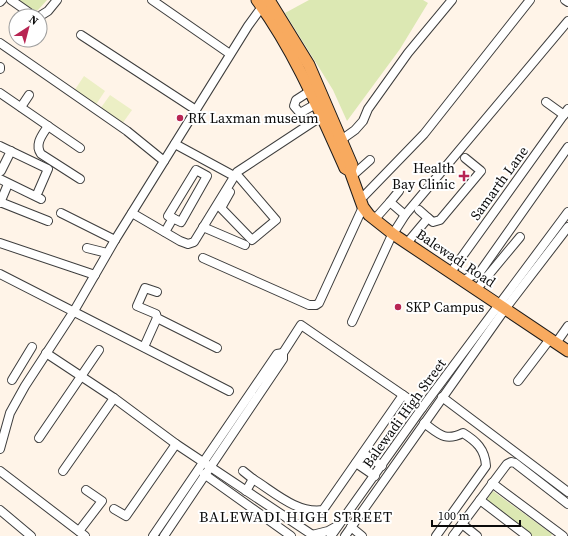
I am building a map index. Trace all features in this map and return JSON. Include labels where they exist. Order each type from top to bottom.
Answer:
[{"type":"main road","name":"Balewadi Road","points":[[265,1],[309,65],[352,165],[351,174]]},
{"type":"main road","name":"Balewadi Road","points":[[265,1],[322,116],[345,168],[351,174],[362,203],[374,220],[392,234],[568,351]]},
{"type":"street","points":[[11,0],[22,8]]},
{"type":"street","points":[[48,11],[57,0]]},
{"type":"street","points":[[152,0],[230,54]]},
{"type":"street","points":[[342,140],[355,130],[363,121],[368,109],[408,53],[452,0]]},
{"type":"street","points":[[203,258],[309,305],[316,305],[319,303],[362,203],[424,134],[530,0]]},
{"type":"street","points":[[0,449],[10,413],[23,384],[74,310],[115,240],[230,54],[265,1]]},
{"type":"street","points":[[352,322],[392,234],[405,216],[568,21]]},
{"type":"street","points":[[81,35],[196,110]]},
{"type":"street","points":[[0,43],[127,132],[164,161]]},
{"type":"street","points":[[310,91],[296,100],[294,106],[300,113],[316,104]]},
{"type":"street","points":[[0,93],[80,148]]},
{"type":"street","points":[[21,107],[29,95]]},
{"type":"street","points":[[546,102],[566,112]]},
{"type":"street","name":"Samarth Lane","points":[[451,272],[566,112]]},
{"type":"street","points":[[132,213],[188,244],[194,242],[238,174],[322,116]]},
{"type":"street","points":[[48,126],[38,144],[40,154],[80,178]]},
{"type":"street","points":[[175,144],[208,162],[238,174],[276,220],[252,240],[221,208],[238,174]]},
{"type":"street","points":[[0,146],[11,151],[48,169],[39,196],[8,184],[0,175],[11,151]]},
{"type":"street","points":[[463,280],[480,272],[568,148]]},
{"type":"street","points":[[418,210],[433,222],[440,220],[481,171],[465,158]]},
{"type":"street","points":[[351,174],[370,160]]},
{"type":"street","points":[[201,173],[208,162]]},
{"type":"street","points":[[196,170],[201,173],[207,176],[181,222],[168,216],[196,170]]},
{"type":"street","points":[[8,184],[0,202],[48,222]]},
{"type":"street","points":[[374,220],[399,191]]},
{"type":"street","points":[[390,202],[405,216]]},
{"type":"street","points":[[502,307],[568,212]]},
{"type":"street","points":[[61,213],[115,240]]},
{"type":"street","points":[[165,232],[173,218]]},
{"type":"street","points":[[407,243],[428,218]]},
{"type":"street","points":[[203,227],[245,245]]},
{"type":"street","points":[[502,307],[568,227]]},
{"type":"street","points":[[476,290],[520,237]]},
{"type":"street","points":[[0,243],[94,275]]},
{"type":"street","points":[[87,248],[107,253]]},
{"type":"street","points":[[0,274],[230,390]]},
{"type":"street","points":[[157,292],[145,288],[137,306],[156,314],[157,318],[217,348]]},
{"type":"street","name":"Balewadi High Street","points":[[345,536],[442,398],[502,307]]},
{"type":"street","name":"Balewadi High Street","points":[[331,536],[422,408],[502,307]]},
{"type":"street","points":[[144,347],[157,318]]},
{"type":"street","points":[[155,535],[212,456],[277,354],[283,353],[301,324],[422,408]]},
{"type":"street","points":[[518,381],[568,326]]},
{"type":"street","points":[[12,380],[32,347]]},
{"type":"street","points":[[39,438],[99,350]]},
{"type":"street","points":[[43,355],[114,398],[176,444],[313,536],[340,525]]},
{"type":"street","points":[[243,471],[253,479],[300,508],[315,511],[323,510],[403,395]]},
{"type":"street","points":[[62,471],[114,398]]},
{"type":"street","points":[[442,398],[568,492]]},
{"type":"street","points":[[424,423],[444,437],[453,438],[463,433],[479,446],[486,459],[486,466],[436,536]]},
{"type":"street","points":[[114,509],[126,516],[176,444]]},
{"type":"street","points":[[363,453],[382,466]]},
{"type":"street","points":[[452,536],[507,464],[511,462],[568,504]]},
{"type":"street","points":[[356,463],[375,476]]},
{"type":"street","points":[[164,536],[204,474],[206,464]]},
{"type":"street","points":[[0,471],[82,534],[102,502],[86,490]]},
{"type":"street","points":[[204,474],[291,536]]},
{"type":"street","points":[[246,491],[253,479]]},
{"type":"street","points":[[492,483],[563,536]]},
{"type":"street","points":[[480,500],[527,536]]},
{"type":"street","points":[[0,510],[30,536]]},
{"type":"street","points":[[462,524],[477,536]]},
{"type":"street","points":[[351,527],[362,536]]},
{"type":"green space","points":[[17,0],[47,0],[40,8],[29,8]]},
{"type":"green space","points":[[309,0],[423,0],[428,3],[400,49],[347,121],[333,90],[285,13]]},
{"type":"green space","points":[[84,76],[105,91],[95,106],[74,91]]},
{"type":"green space","points":[[110,95],[132,110],[122,124],[100,109]]},
{"type":"green space","points":[[493,491],[552,534],[551,536],[532,536],[485,502]]},
{"type":"place","name":"RK Laxman museum","points":[[180,118]]},
{"type":"place","name":"Health Bay Clinic","points":[[464,176]]},
{"type":"place","name":"SKP Campus","points":[[398,307]]},
{"type":"district","name":"BALEWADI HIGH STREET","points":[[296,516]]}]
